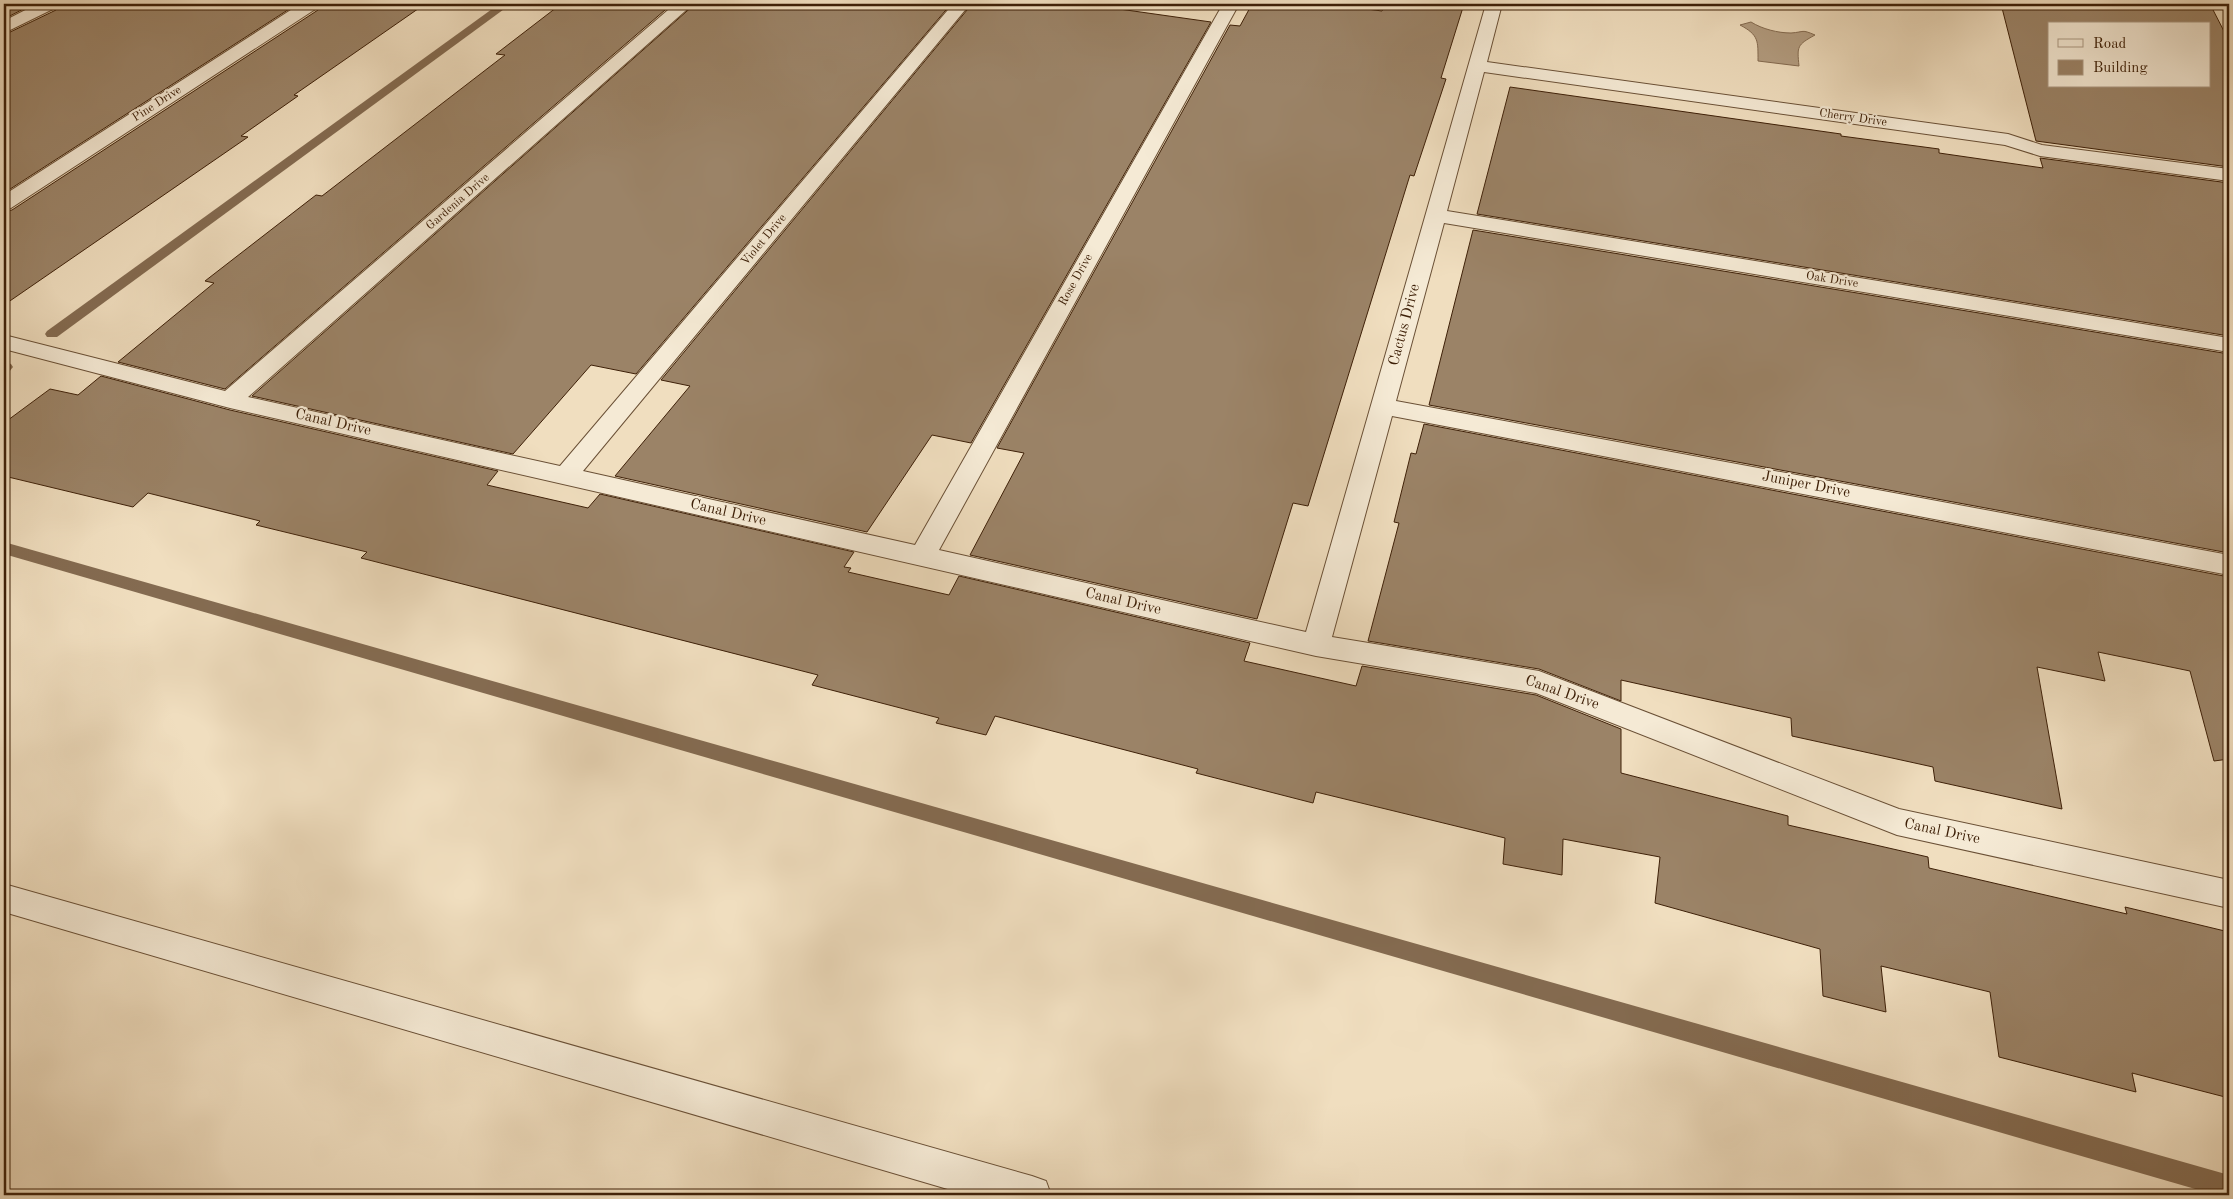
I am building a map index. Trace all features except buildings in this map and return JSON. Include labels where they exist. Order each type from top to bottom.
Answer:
[{"type":"street","points":[[4,28],[49,4]]},
{"type":"street","name":"Pine Drive","points":[[4,204],[311,4]]},
{"type":"street","name":"Gardenia Drive","points":[[230,400],[685,4]]},
{"type":"street","name":"Violet Drive","points":[[565,476],[962,4]]},
{"type":"street","name":"Rose Drive","points":[[922,557],[1231,4]]},
{"type":"street","name":"Cactus Drive","points":[[1316,646],[1494,4]]},
{"type":"street","name":"Cherry Drive","points":[[1476,66],[2008,140],[2040,150],[2229,175]]},
{"type":"street","name":"Oak Drive","points":[[1435,215],[2229,345]]},
{"type":"street","name":"Canal Drive","points":[[4,342],[230,400],[1316,646],[1539,682],[1897,822],[2229,894]]},
{"type":"street","name":"Juniper Drive","points":[[1382,406],[2229,564]]},
{"type":"street","points":[[4,898],[1032,1195]]},
{"type":"shaded area","points":[[1751,22],[1760,27],[1776,31],[1791,33],[1805,31],[1815,35],[1805,41],[1798,50],[1799,66],[1758,61],[1756,39],[1751,32],[1740,25]]},
{"type":"waterway","points":[[52,334],[506,4]]},
{"type":"waterway","points":[[4,548],[2229,1187]]}]
